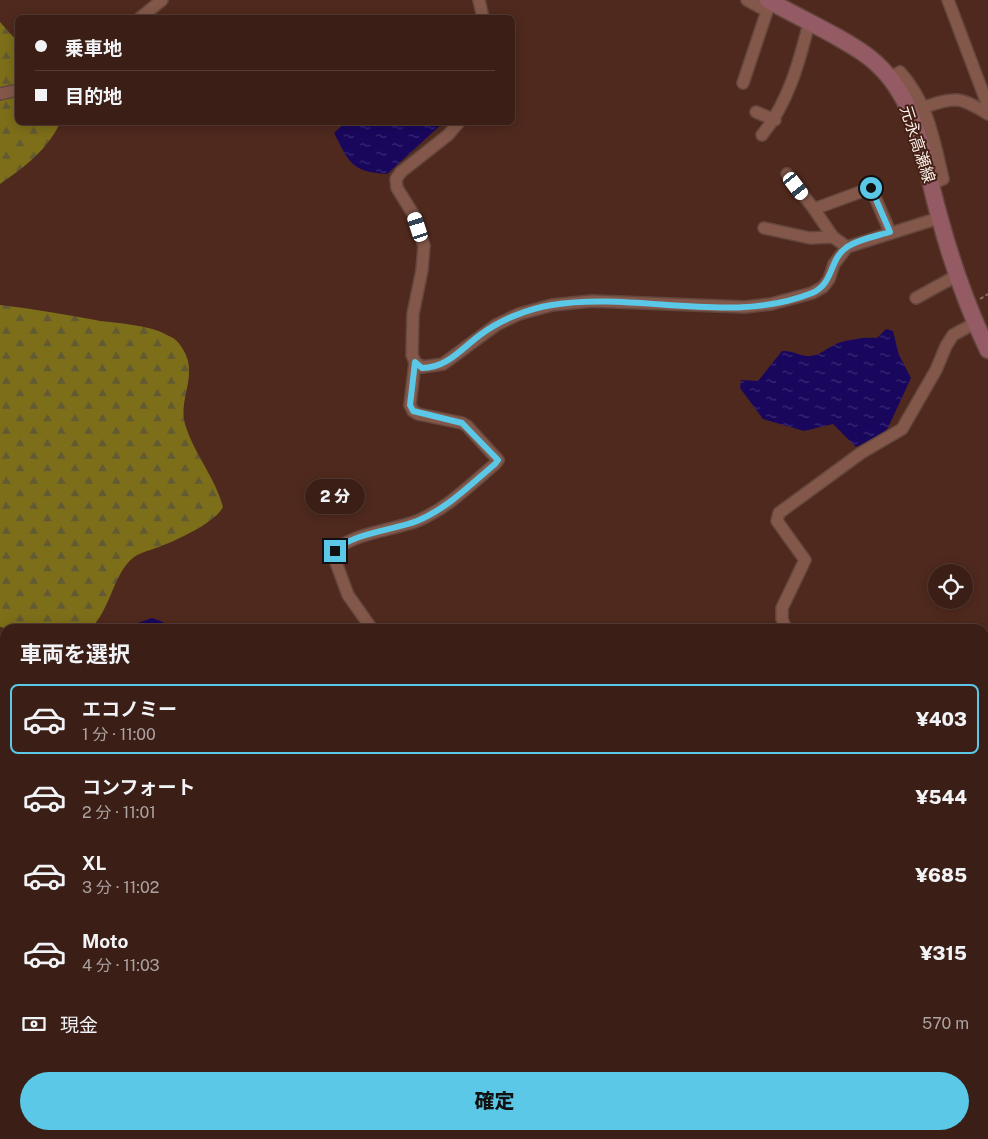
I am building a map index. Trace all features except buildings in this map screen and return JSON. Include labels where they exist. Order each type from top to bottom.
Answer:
[{"type":"main road","name":"元永高瀬線","points":[[769,5],[808,23],[870,58],[890,78],[913,116],[939,218],[975,323],[988,350]]},
{"type":"street","points":[[144,15],[162,0]]},
{"type":"street","points":[[479,0],[482,15]]},
{"type":"street","points":[[743,83],[769,5],[747,0]]},
{"type":"street","points":[[948,0],[988,106]]},
{"type":"street","points":[[762,136],[775,120],[799,62],[808,23]]},
{"type":"street","points":[[890,78],[900,72],[913,87],[924,107],[943,179],[931,184]]},
{"type":"street","points":[[0,94],[15,91]]},
{"type":"street","points":[[924,107],[947,100],[961,99],[988,114]]},
{"type":"street","points":[[756,112],[775,120]]},
{"type":"street","points":[[456,125],[448,135],[401,172],[396,179],[397,188],[415,217],[424,246],[422,270],[413,314],[412,355],[415,362],[422,368],[443,364],[496,325],[519,314],[552,305],[592,301],[745,307],[772,304],[812,293],[823,287],[829,279],[834,264],[847,247],[939,218]]},
{"type":"street","points":[[788,174],[833,237],[847,247]]},
{"type":"street","points":[[814,209],[871,188],[890,232]]},
{"type":"street","points":[[764,228],[810,238],[833,237]]},
{"type":"street","points":[[916,298],[958,275]]},
{"type":"street","points":[[784,624],[782,608],[805,560],[777,521],[779,513],[862,453],[902,429],[936,370],[946,346],[954,335],[975,323]]},
{"type":"street","points":[[368,624],[348,595],[334,557],[335,551],[349,541],[417,521],[444,508],[498,460],[462,423],[413,411],[410,405],[415,362]]},
{"type":"green space","points":[[0,22],[15,39],[15,125],[59,125],[42,150],[0,184]]},
{"type":"green space","points":[[0,305],[137,326],[155,330],[174,339],[184,351],[188,361],[189,377],[184,408],[185,424],[223,507],[219,513],[204,525],[175,540],[134,557],[121,572],[103,612],[94,624],[0,624]]},
{"type":"water","points":[[343,125],[441,125],[387,174],[358,168],[348,158],[334,133]]},
{"type":"water","points":[[886,329],[893,331],[899,355],[911,378],[886,432],[856,447],[833,424],[804,431],[763,419],[740,388],[741,380],[758,381],[782,351],[813,356],[834,345],[853,339],[877,338]]},
{"type":"water","points":[[152,618],[163,622],[164,624],[135,624]]},
{"type":"route","points":[[335,551],[349,541],[417,521],[444,508],[498,460],[462,423],[418,414],[413,411],[410,405],[415,362],[422,368],[433,368],[443,364],[496,325],[519,314],[552,305],[592,301],[745,307],[772,304],[812,293],[823,287],[829,279],[840,254],[847,247],[890,232],[871,188]]}]
